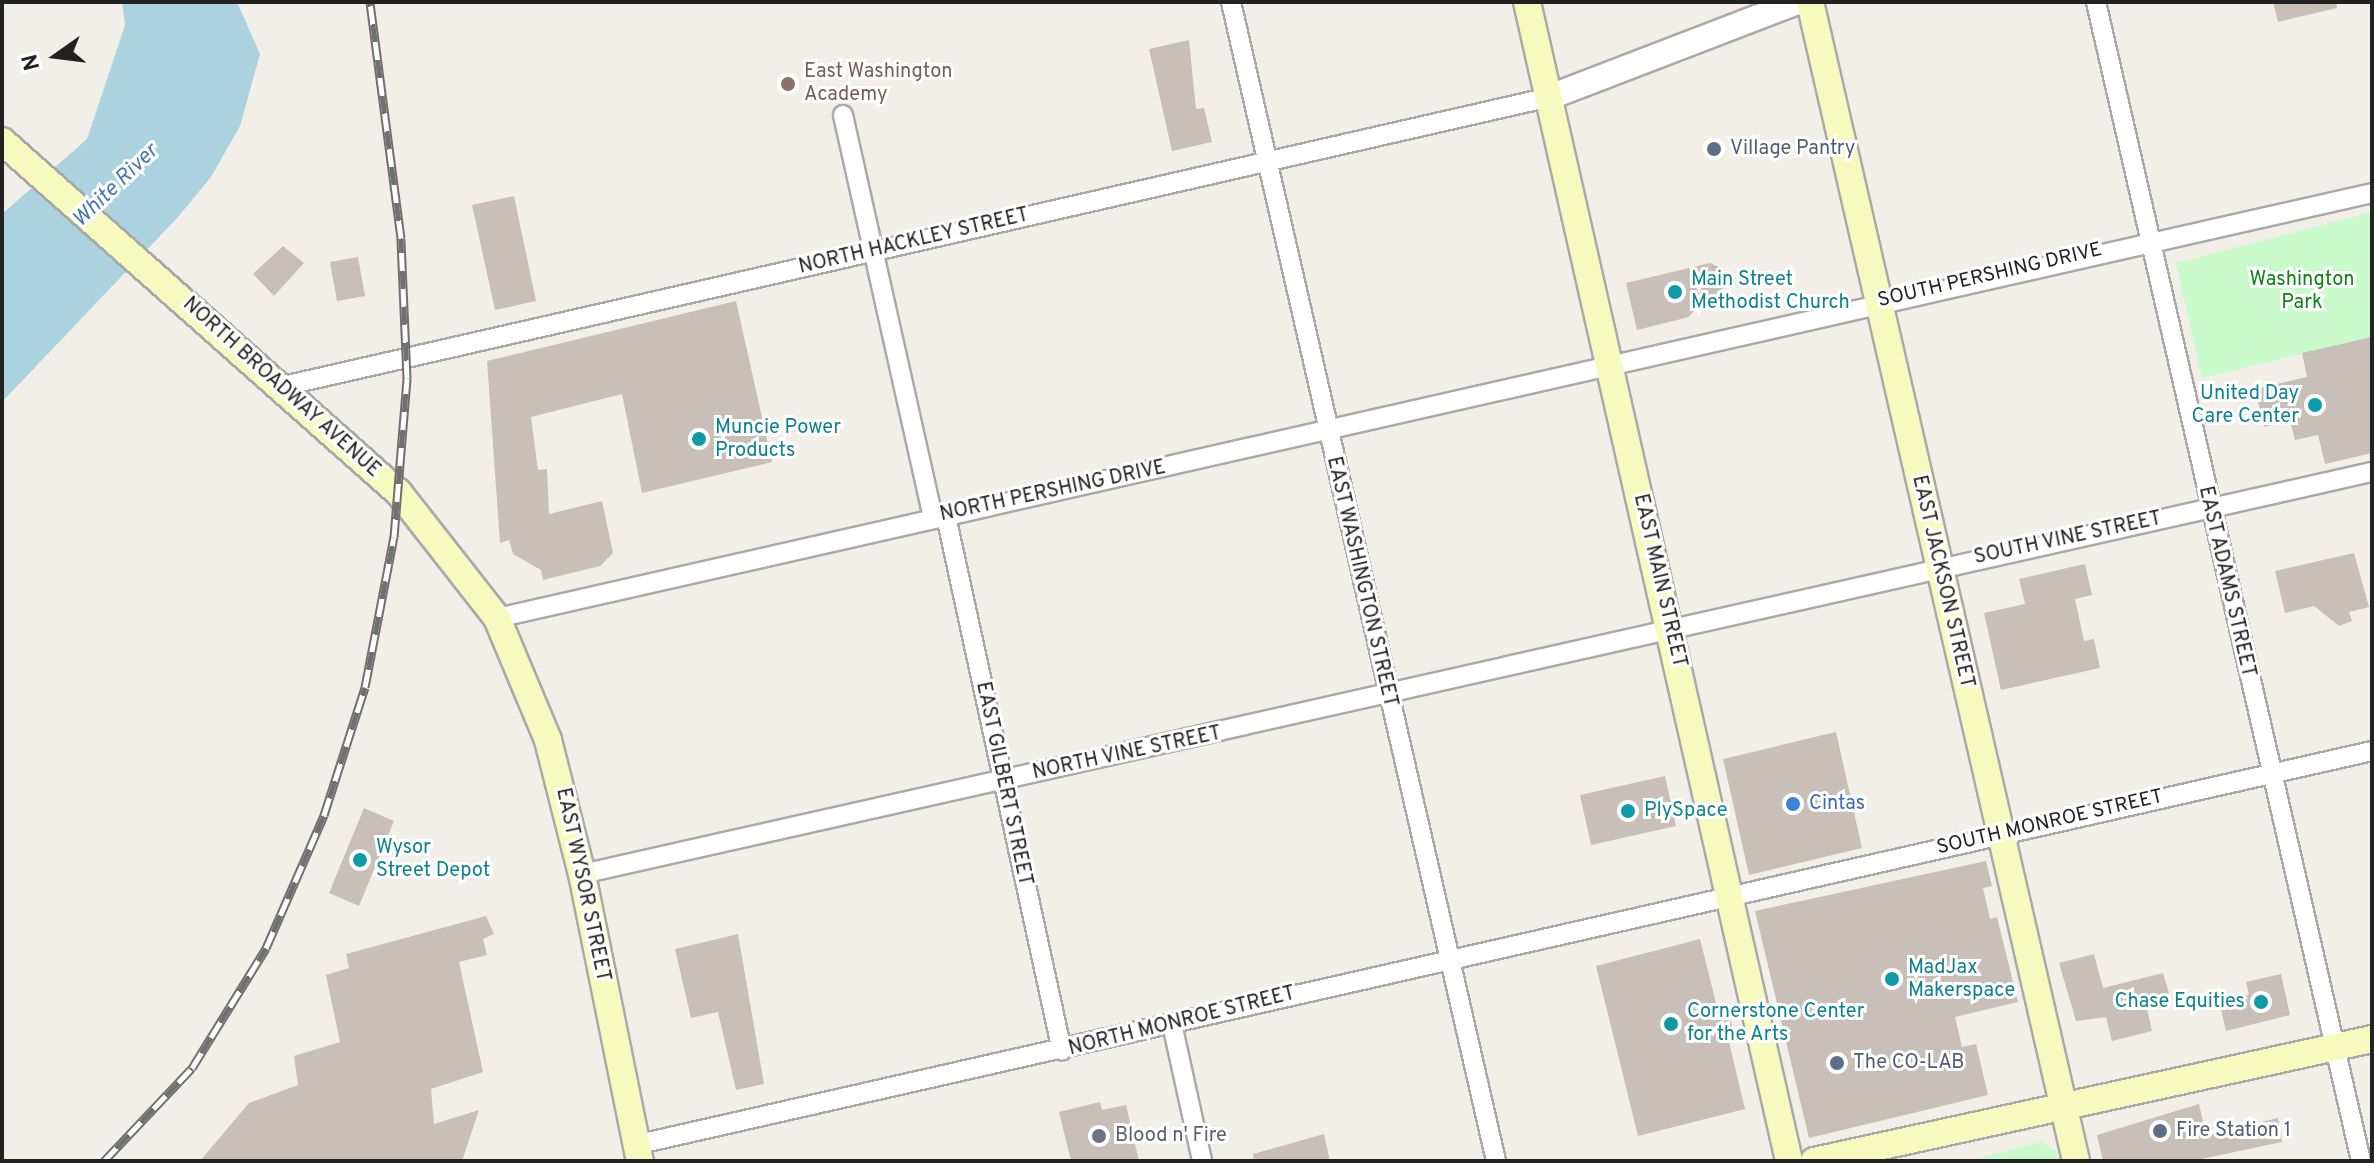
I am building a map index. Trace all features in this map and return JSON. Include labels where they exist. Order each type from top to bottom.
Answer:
[{"type":"main road","name":"EAST MAIN STREET","points":[[1527,2],[1789,1161]]},
{"type":"main road","name":"EAST JACKSON STREET","points":[[1810,2],[1937,568],[2076,1161]]},
{"type":"main road","name":"NORTH BROADWAY AVENUE","points":[[2,141],[399,493],[497,618]]},
{"type":"main road","name":"EAST WYSOR STREET","points":[[497,618],[548,740],[582,874],[638,1153]]},
{"type":"main road","points":[[1814,1161],[2372,1039]]},
{"type":"street","name":"EAST WASHINGTON STREET","points":[[1231,2],[1387,697],[1496,1161]]},
{"type":"street","points":[[1550,97],[1797,2]]},
{"type":"street","name":"EAST ADAMS STREET","points":[[2096,2],[2209,509],[2337,1047],[2361,1161]]},
{"type":"street","name":"NORTH HACKLEY STREET","points":[[279,387],[1550,97]]},
{"type":"street","name":"EAST GILBERT STREET","points":[[843,115],[871,252],[940,517],[1062,1051]]},
{"type":"street","name":"SOUTH PERSHING DRIVE","points":[[1609,365],[2372,193]]},
{"type":"street","name":"NORTH PERSHING DRIVE","points":[[497,618],[1328,432],[1609,365]]},
{"type":"street","name":"SOUTH VINE STREET","points":[[1670,631],[1937,568],[2372,472]]},
{"type":"street","name":"NORTH VINE STREET","points":[[582,874],[1387,697],[1670,631]]},
{"type":"street","name":"SOUTH MONROE STREET","points":[[1729,898],[2372,751]]},
{"type":"street","name":"NORTH MONROE STREET","points":[[638,1153],[1172,1024],[1729,898]]},
{"type":"street","points":[[1172,1024],[1202,1161]]},
{"type":"green space","name":"Washington Park","points":[[2372,212],[2372,337],[2202,378],[2176,263]]},
{"type":"green space","points":[[2041,1142],[2056,1151],[2058,1161],[1968,1161]]},
{"type":"water","name":"White River","points":[[122,2],[237,2],[260,54],[240,126],[211,177],[178,217],[2,402],[2,214],[87,139],[125,25]]},
{"type":"building","points":[[2273,2],[2336,2],[2337,8],[2278,22]]},
{"type":"building","points":[[1189,40],[1196,109],[1204,108],[1212,142],[1172,151],[1149,49]]},
{"type":"building","points":[[514,196],[536,301],[495,310],[472,205]]},
{"type":"building","points":[[283,246],[304,263],[274,296],[253,274]]},
{"type":"building","points":[[358,257],[365,296],[337,301],[330,262]]},
{"type":"building","name":"Main Street Methodist Church","points":[[1710,263],[1721,268],[1726,286],[1717,298],[1699,304],[1689,317],[1637,330],[1626,283]]},
{"type":"building","name":"Muncie Power Products","points":[[736,301],[772,462],[642,493],[622,394],[531,417],[538,470],[547,469],[549,514],[602,501],[613,553],[600,566],[543,580],[541,570],[513,554],[509,540],[500,543],[487,361]]},
{"type":"building","name":"United Day Care Center","points":[[2372,337],[2372,453],[2325,464],[2318,435],[2295,440],[2290,421],[2264,427],[2255,389],[2307,377],[2302,353]]},
{"type":"building","points":[[2354,553],[2369,607],[2349,612],[2352,621],[2339,626],[2314,606],[2285,613],[2275,571]]},
{"type":"building","points":[[2085,564],[2092,595],[2075,599],[2084,641],[2094,639],[2100,668],[2001,690],[1984,613],[2025,604],[2019,579]]},
{"type":"building","name":"Cintas","points":[[1836,732],[1862,848],[1749,875],[1723,759]]},
{"type":"building","name":"PlySpace","points":[[1665,776],[1676,826],[1591,845],[1580,795]]},
{"type":"building","name":"Wysor Street Depot","points":[[364,808],[394,821],[359,906],[329,893]]},
{"type":"building","name":"MadJax Makerspace","points":[[1986,861],[1992,886],[1983,888],[1990,919],[1997,917],[2018,1002],[1955,1017],[1962,1047],[1976,1044],[1988,1095],[1809,1138],[1755,911]]},
{"type":"building","points":[[486,916],[494,934],[483,939],[487,955],[459,962],[483,1072],[431,1089],[434,1124],[479,1110],[462,1161],[200,1161],[249,1103],[298,1085],[294,1056],[340,1042],[326,975],[349,968],[346,954]]},
{"type":"building","points":[[738,934],[764,1084],[736,1090],[718,1012],[691,1018],[675,949]]},
{"type":"building","name":"Cornerstone Center for the Arts","points":[[1700,939],[1717,1007],[1727,1005],[1736,1041],[1729,1042],[1745,1109],[1638,1136],[1596,966]]},
{"type":"building","points":[[2094,954],[2103,988],[2163,973],[2169,993],[2145,1000],[2152,1031],[2112,1041],[2106,1017],[2076,1021],[2059,963]]},
{"type":"building","name":"Chase Equities","points":[[2281,974],[2290,1015],[2226,1031],[2221,1009],[2249,994],[2246,982]]},
{"type":"building","name":"Blood n' Fire","points":[[1100,1102],[1102,1110],[1126,1105],[1139,1161],[1071,1161],[1059,1112]]},
{"type":"building","name":"Fire Station 1","points":[[2199,1104],[2206,1135],[2278,1118],[2282,1142],[2192,1161],[2103,1161],[2097,1135]]},
{"type":"building","points":[[1324,1134],[1330,1161],[1254,1161],[1253,1154]]},
{"type":"railway","points":[[104,1161],[192,1068],[266,948],[324,815],[365,687],[394,537],[407,378],[401,238],[370,2]]},
{"type":"place","name":"East Washington Academy","points":[[788,84]]},
{"type":"place","name":"Village Pantry","points":[[1714,149]]},
{"type":"place","name":"Main Street Methodist Church","points":[[1675,292]]},
{"type":"place","name":"United Day Care Center","points":[[2315,405]]},
{"type":"place","name":"Muncie Power Products","points":[[699,439]]},
{"type":"place","name":"Cintas","points":[[1793,804]]},
{"type":"place","name":"PlySpace","points":[[1628,811]]},
{"type":"place","name":"Wysor Street Depot","points":[[360,860]]},
{"type":"place","name":"MadJax Makerspace","points":[[1892,979]]},
{"type":"place","name":"Chase Equities","points":[[2261,1002]]},
{"type":"place","name":"Cornerstone Center for the Arts","points":[[1671,1024]]},
{"type":"place","name":"The CO-LAB","points":[[1837,1063]]},
{"type":"place","name":"Fire Station 1","points":[[2160,1131]]},
{"type":"place","name":"Blood n' Fire","points":[[1099,1136]]}]
